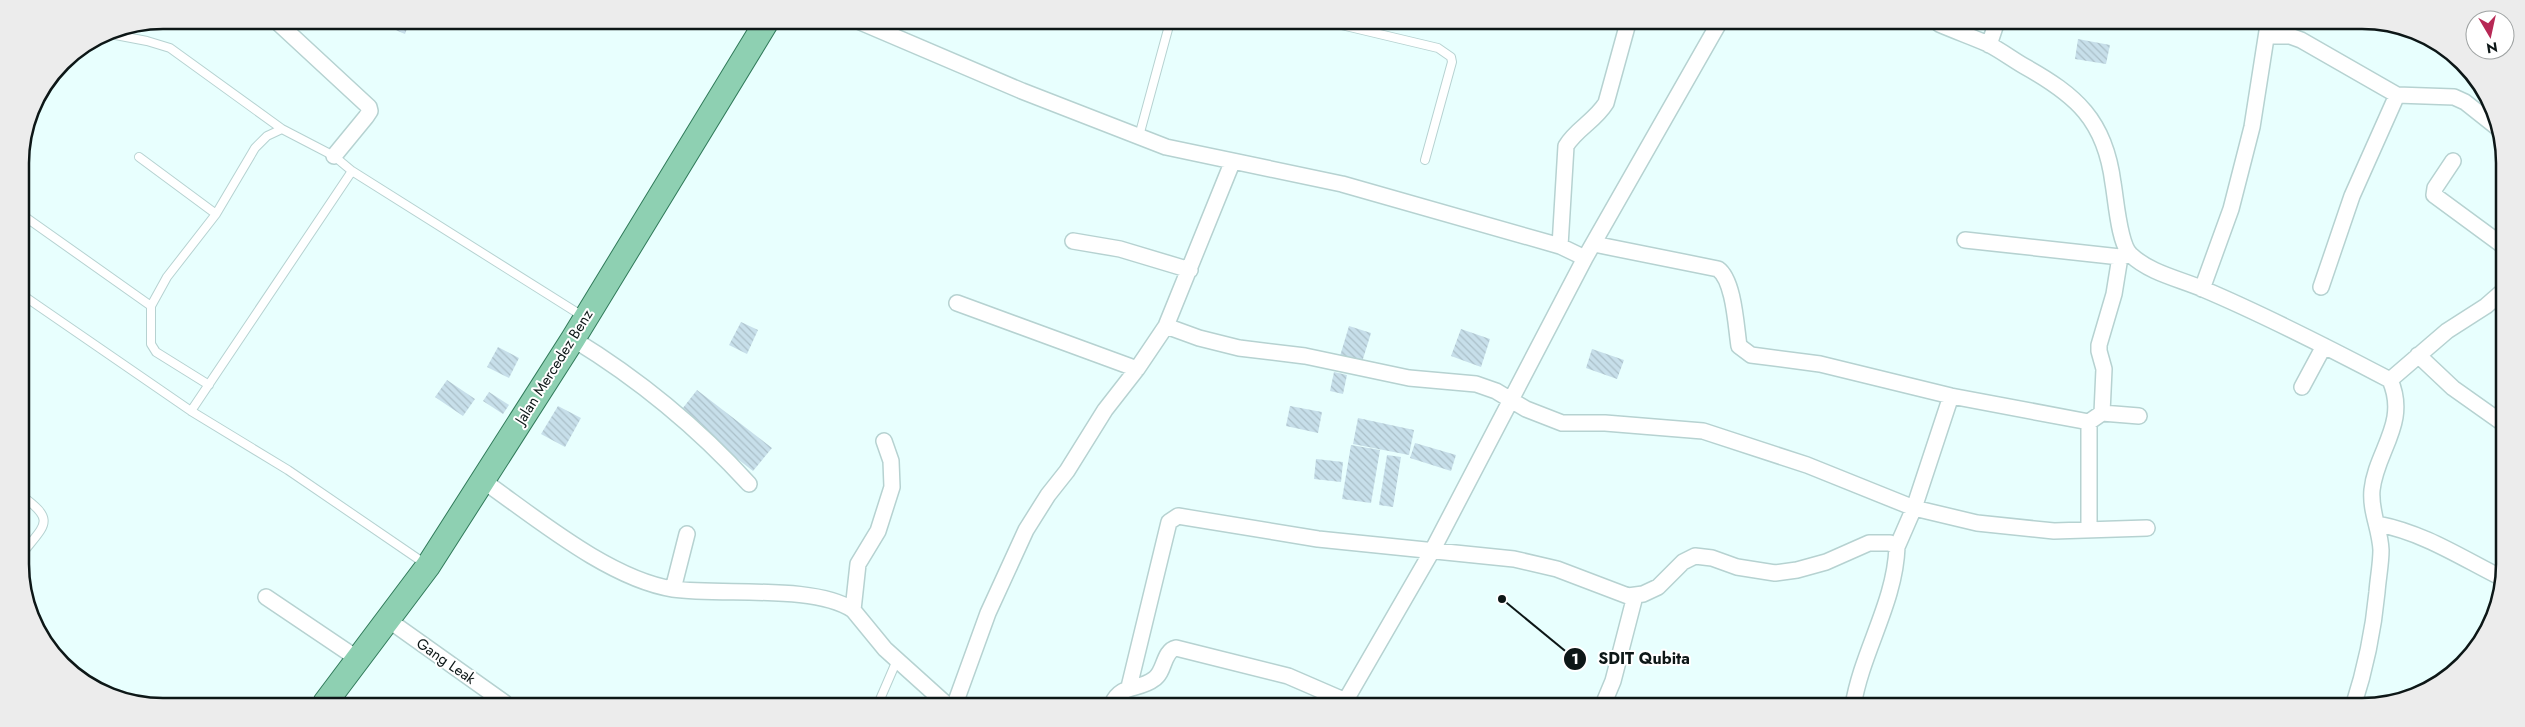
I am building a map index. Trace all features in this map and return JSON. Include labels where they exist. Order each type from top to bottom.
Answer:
[{"type":"main road","name":"Jalan Mercedez Benz","points":[[329,698],[428,566],[573,339],[761,29]]},
{"type":"street","points":[[286,29],[369,107],[370,111],[366,117],[334,156]]},
{"type":"street","points":[[875,29],[1031,94],[1166,147],[1232,163],[1342,184],[1560,246],[1585,258]]},
{"type":"street","points":[[1560,246],[1566,146],[1571,138],[1601,111],[1606,103],[1626,29]]},
{"type":"street","points":[[1351,698],[1432,551],[1585,258],[1716,29]]},
{"type":"street","points":[[1951,29],[1989,45],[2070,94],[2096,126],[2111,162],[2125,256],[2098,351],[2104,369],[2102,413]]},
{"type":"street","points":[[1989,45],[1994,29]]},
{"type":"street","points":[[2202,289],[2231,210],[2252,127],[2268,30],[2301,40],[2397,95],[2454,97],[2465,102],[2489,121]]},
{"type":"street","points":[[2321,287],[2352,196],[2397,95]]},
{"type":"street","points":[[2453,161],[2435,188],[2434,195],[2496,240]]},
{"type":"street","points":[[957,698],[988,613],[1026,530],[1105,410],[1137,369],[1166,326],[1232,163]]},
{"type":"street","points":[[1965,240],[2125,256],[2202,289],[2324,346],[2390,380],[2395,401],[2393,431],[2372,491],[2373,509],[2378,524],[2381,552],[2373,636],[2356,698]]},
{"type":"street","points":[[1074,241],[1120,249],[1190,270]]},
{"type":"street","points":[[1594,244],[1718,269],[1729,287],[1739,346],[1751,355],[1820,364],[1951,396],[2089,422],[2102,413],[2139,416]]},
{"type":"street","points":[[2390,380],[2447,331],[2486,306],[2496,297]]},
{"type":"street","points":[[957,303],[1137,369]]},
{"type":"street","points":[[1166,326],[1199,338],[1239,348],[1305,356],[1409,378],[1476,384],[1496,391],[1526,409],[1562,423],[1605,423],[1703,431],[1808,465],[1914,508],[1997,526],[2054,531],[2147,528]]},
{"type":"street","points":[[573,339],[611,363],[658,399],[749,484]]},
{"type":"street","points":[[2302,387],[2324,346]]},
{"type":"street","points":[[2418,355],[2453,388],[2496,418]]},
{"type":"street","points":[[1855,698],[1865,659],[1892,590],[1897,547],[1914,508],[1951,396]]},
{"type":"street","points":[[2089,422],[2089,530]]},
{"type":"street","points":[[853,610],[858,564],[878,531],[892,487],[891,460],[884,441]]},
{"type":"street","points":[[482,480],[600,562],[640,579],[673,589],[812,596],[836,601],[853,610],[872,636],[939,698]]},
{"type":"street","points":[[1129,687],[1169,522],[1175,516],[1318,539],[1536,563],[1576,575],[1617,593],[1635,596],[1658,587],[1682,562],[1695,556],[1763,572],[1786,573],[1826,562],[1869,543],[1881,542],[1897,547]]},
{"type":"street","points":[[2378,524],[2410,532],[2456,553],[2495,574]]},
{"type":"street","points":[[673,589],[687,534]]},
{"type":"street","points":[[1606,698],[1613,681],[1635,596]]},
{"type":"street","points":[[266,597],[358,659]]},
{"type":"street","name":"Gang Leak","points":[[387,619],[498,698]]},
{"type":"street","points":[[1116,698],[1120,692],[1129,687],[1154,680],[1172,649],[1182,648],[1288,676],[1337,698]]},
{"type":"lane","points":[[1139,136],[1168,29]]},
{"type":"lane","points":[[1361,29],[1438,48],[1451,56],[1452,62],[1425,160]]},
{"type":"lane","points":[[120,36],[170,48],[282,130],[334,156],[352,171],[586,318]]},
{"type":"lane","points":[[209,385],[156,352],[152,344],[151,306],[167,277],[216,214],[255,148],[267,136],[282,130]]},
{"type":"lane","points":[[140,157],[216,214]]},
{"type":"lane","points":[[191,411],[352,171]]},
{"type":"lane","points":[[29,220],[151,306]]},
{"type":"lane","points":[[29,300],[191,411],[288,470],[428,566]]},
{"type":"lane","points":[[29,501],[40,509],[44,524],[29,544]]},
{"type":"lane","points":[[881,698],[897,660]]},
{"type":"building","points":[[393,29],[407,29],[405,34]]},
{"type":"building","points":[[2078,39],[2110,45],[2106,64],[2075,59]]},
{"type":"building","points":[[741,322],[758,330],[747,354],[729,345]]},
{"type":"building","points":[[1349,326],[1371,333],[1362,362],[1340,356]]},
{"type":"building","points":[[1461,329],[1490,339],[1481,367],[1451,356]]},
{"type":"building","points":[[498,347],[519,358],[509,378],[487,367]]},
{"type":"building","points":[[1592,349],[1624,360],[1617,379],[1586,368]]},
{"type":"building","points":[[1334,372],[1347,375],[1343,394],[1330,391]]},
{"type":"building","points":[[447,380],[475,399],[463,416],[435,397]]},
{"type":"building","points":[[697,390],[772,448],[753,471],[679,413]]},
{"type":"building","points":[[489,392],[509,405],[503,414],[483,401]]},
{"type":"building","points":[[558,406],[581,418],[565,447],[541,434]]},
{"type":"building","points":[[1290,406],[1322,412],[1318,433],[1286,426]]},
{"type":"building","points":[[1358,418],[1414,430],[1409,455],[1353,444]]},
{"type":"building","points":[[1415,443],[1456,455],[1451,471],[1410,458]]},
{"type":"building","points":[[1351,445],[1380,450],[1371,503],[1342,499]]},
{"type":"building","points":[[1387,455],[1401,457],[1393,507],[1379,505]]},
{"type":"building","points":[[1316,459],[1343,462],[1341,482],[1314,479]]},
{"type":"place","name":"SDIT Qubita","points":[[1502,599]]}]
